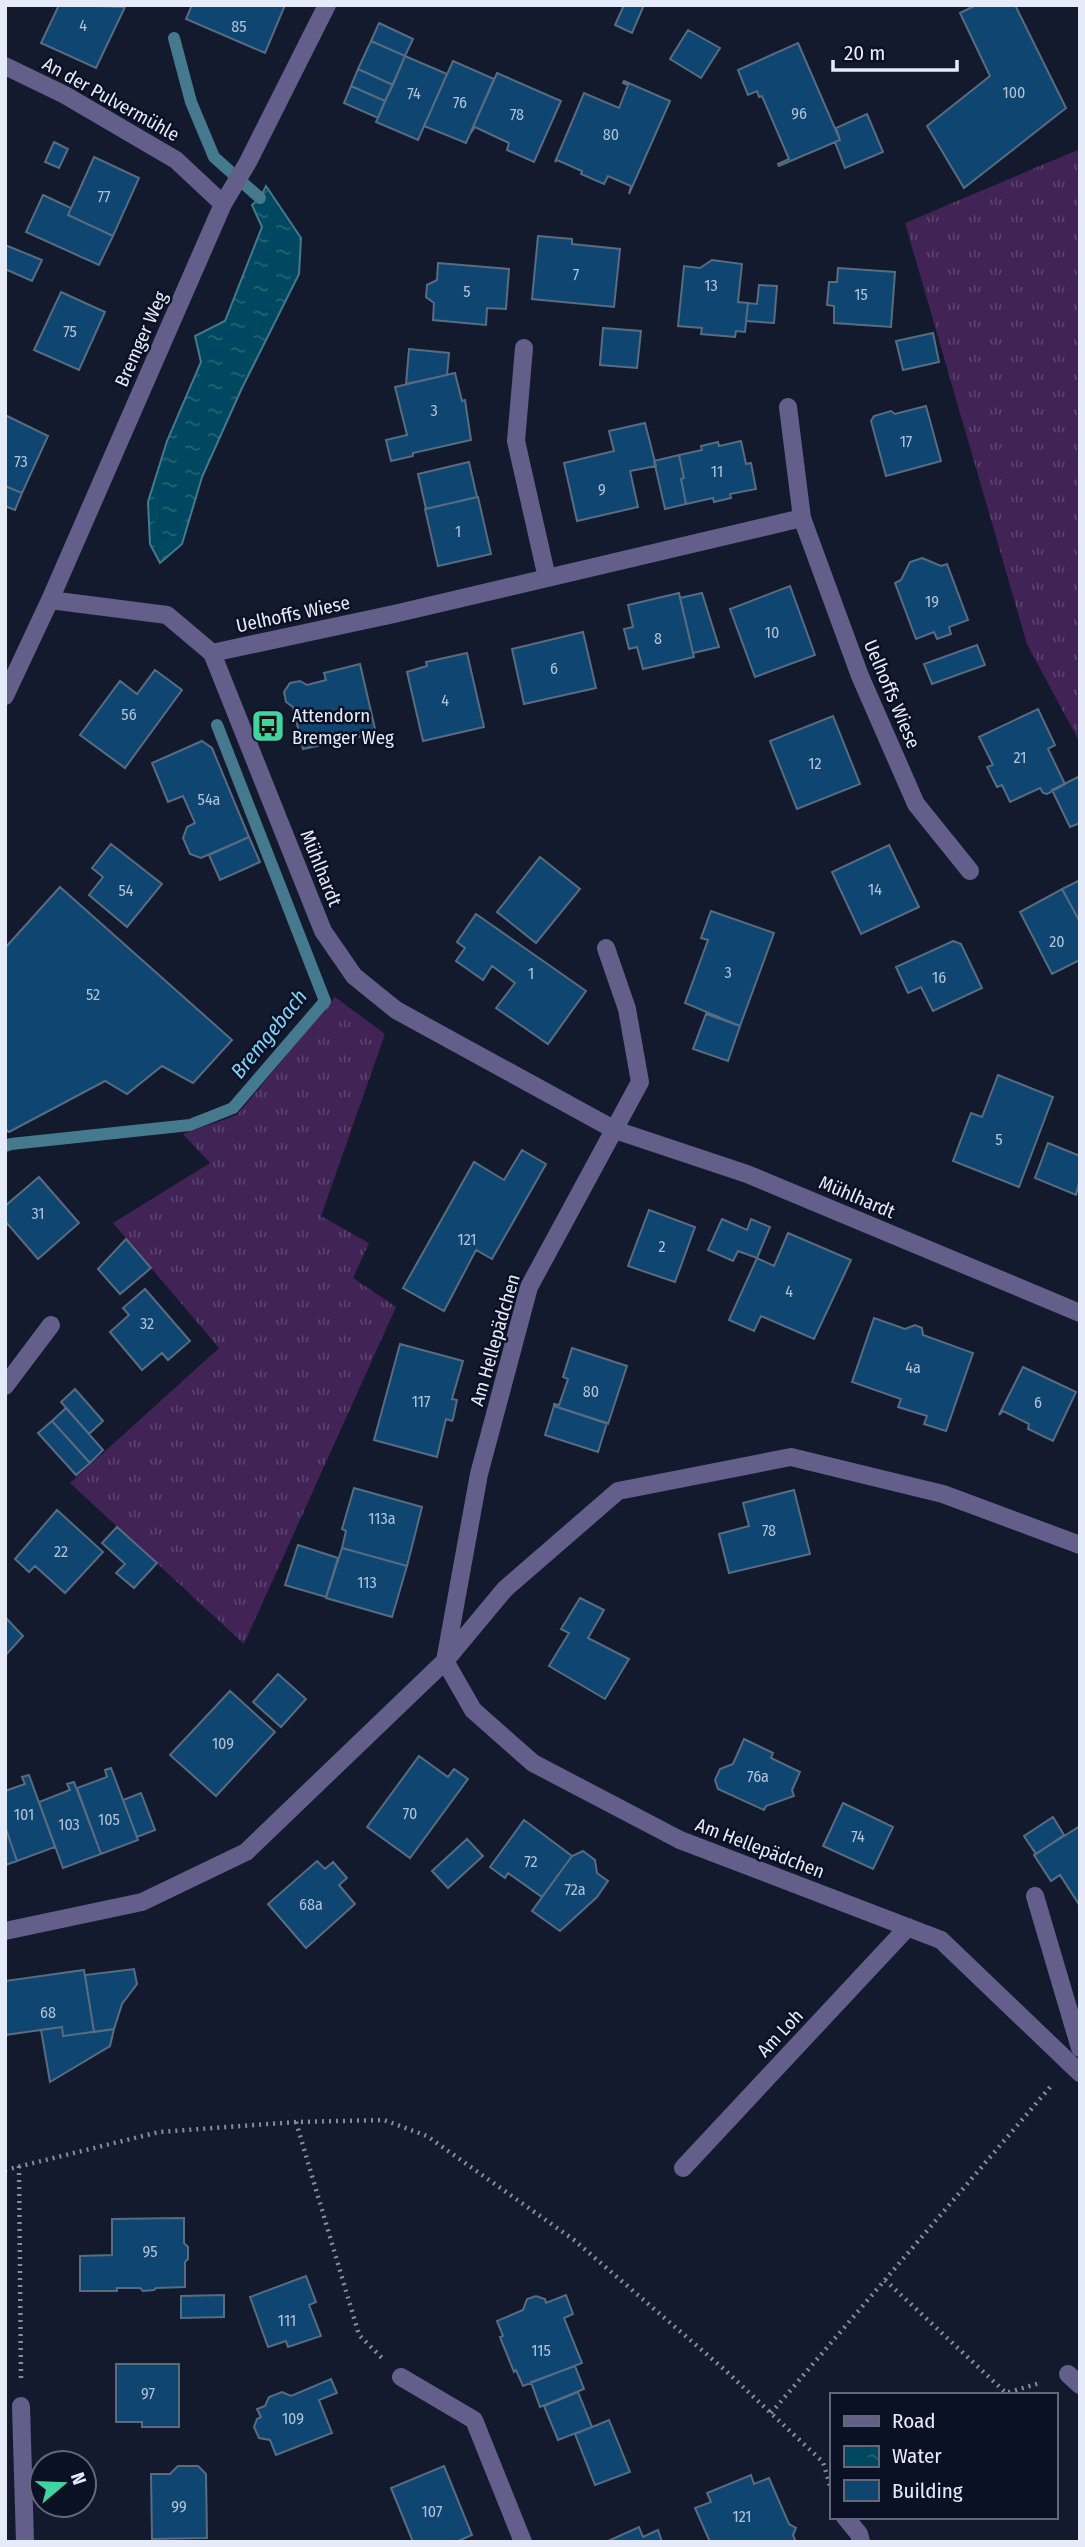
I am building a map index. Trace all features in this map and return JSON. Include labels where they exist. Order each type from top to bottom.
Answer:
[{"type":"street","name":"Bremger Weg","points":[[5,696],[50,600],[222,204],[248,162],[327,5]]},
{"type":"street","name":"An der Pulvermühle","points":[[5,66],[65,95],[176,160],[222,204]]},
{"type":"street","points":[[524,348],[516,441],[547,578]]},
{"type":"street","name":"Uelhoffs Wiese","points":[[788,407],[802,518],[860,676],[916,804],[970,871]]},
{"type":"street","name":"Uelhoffs Wiese","points":[[212,653],[394,614],[802,518]]},
{"type":"street","name":"Mühlhardt","points":[[50,600],[167,615],[212,653],[323,931],[354,976],[396,1010],[615,1130],[747,1174],[1080,1313]]},
{"type":"street","points":[[607,948],[627,1009],[640,1082],[615,1130]]},
{"type":"street","name":"Am Hellepädchen","points":[[615,1130],[529,1287],[479,1474],[445,1661],[473,1710],[533,1763],[680,1840],[942,1940],[1077,2059]]},
{"type":"street","points":[[5,1386],[51,1325]]},
{"type":"street","points":[[5,1931],[142,1902],[246,1853],[445,1661],[505,1589],[618,1491],[791,1457],[943,1494],[1080,1545]]},
{"type":"street","points":[[1035,1896],[1077,2059]]},
{"type":"street","name":"Am Loh","points":[[683,2168],[908,1927]]},
{"type":"street","points":[[401,2377],[474,2420],[523,2542]]},
{"type":"street","points":[[21,2406],[25,2542]]},
{"type":"street","points":[[847,2519],[859,2534],[861,2542]]},
{"type":"path","points":[[771,2413],[1077,2059]]},
{"type":"path","points":[[5,2170],[159,2132],[296,2122],[384,2120],[427,2136],[574,2239],[725,2370],[823,2462],[830,2486]]},
{"type":"path","points":[[296,2122],[359,2335],[401,2377]]},
{"type":"path","points":[[19,2166],[21,2406]]},
{"type":"path","points":[[884,2280],[1006,2393],[1074,2380]]},
{"type":"green space","points":[[1080,149],[1080,743],[1027,644],[905,223]]},
{"type":"green space","points":[[335,997],[385,1034],[321,1216],[369,1243],[353,1278],[396,1307],[244,1644],[70,1483],[219,1348],[113,1223],[210,1163],[183,1134],[237,1115]]},
{"type":"water","points":[[266,186],[301,238],[299,274],[241,390],[202,477],[182,544],[160,563],[150,544],[148,502],[167,441],[201,362],[195,336],[225,321],[262,227],[252,205],[260,198]]},
{"type":"building","points":[[59,5],[125,7],[96,68],[41,43]]},
{"type":"building","points":[[192,5],[285,5],[265,53],[186,19]]},
{"type":"building","points":[[624,5],[644,5],[632,33],[615,25]]},
{"type":"building","points":[[976,5],[1015,5],[1066,108],[964,188],[927,126],[990,76],[960,13]]},
{"type":"building","points":[[379,23],[413,39],[405,56],[371,41]]},
{"type":"building","points":[[688,30],[720,48],[701,78],[670,59]]},
{"type":"building","points":[[371,41],[405,56],[393,85],[358,69]]},
{"type":"building","points":[[798,43],[840,140],[779,166],[778,164],[789,159],[762,96],[759,97],[757,91],[748,95],[738,70]]},
{"type":"building","points":[[405,56],[447,74],[418,140],[376,122]]},
{"type":"building","points":[[453,61],[494,79],[466,143],[424,126]]},
{"type":"building","points":[[358,69],[393,85],[385,101],[351,86]]},
{"type":"building","points":[[497,73],[561,101],[534,162],[507,150],[509,143],[475,127],[470,134]]},
{"type":"building","points":[[624,81],[670,101],[629,194],[631,186],[608,176],[604,184],[581,174],[582,171],[557,160],[555,162],[584,93],[619,108],[628,85],[623,83]]},
{"type":"building","points":[[351,86],[385,101],[378,118],[344,103]]},
{"type":"building","points":[[867,114],[883,152],[845,168],[835,142],[840,140],[836,128]]},
{"type":"building","points":[[54,142],[68,149],[59,168],[45,162]]},
{"type":"building","points":[[94,157],[139,178],[113,236],[68,215]]},
{"type":"building","points":[[43,195],[71,208],[68,215],[113,236],[99,265],[26,232]]},
{"type":"building","points":[[538,236],[572,239],[572,244],[620,249],[614,307],[532,299]]},
{"type":"building","points":[[5,245],[42,260],[32,281],[5,269]]},
{"type":"building","points":[[712,260],[742,264],[738,302],[748,303],[745,332],[736,331],[735,337],[701,334],[702,328],[678,326],[684,266],[700,268]]},
{"type":"building","points":[[438,263],[509,269],[506,309],[487,308],[486,325],[433,320],[434,303],[426,297],[427,285],[437,280]]},
{"type":"building","points":[[838,268],[895,272],[891,327],[834,323],[834,306],[827,305],[829,282],[837,282]]},
{"type":"building","points":[[759,285],[777,286],[774,323],[746,321],[748,303],[757,304]]},
{"type":"building","points":[[61,292],[105,312],[79,370],[34,350]]},
{"type":"building","points":[[603,328],[641,331],[637,368],[600,365]]},
{"type":"building","points":[[933,333],[939,362],[903,370],[896,341]]},
{"type":"building","points":[[409,349],[449,353],[447,375],[406,384]]},
{"type":"building","points":[[455,373],[462,401],[465,400],[471,440],[413,453],[413,456],[391,461],[386,440],[407,435],[395,387]]},
{"type":"building","points":[[926,406],[941,461],[886,476],[871,421],[874,416],[891,411],[895,414]]},
{"type":"building","points":[[5,415],[48,436],[22,493],[5,486]]},
{"type":"building","points":[[645,423],[656,466],[630,471],[638,507],[577,521],[564,463],[614,451],[609,431]]},
{"type":"building","points":[[741,441],[746,464],[751,463],[756,489],[730,494],[731,498],[714,502],[713,498],[686,504],[679,455],[702,450],[701,446],[718,442],[719,446]]},
{"type":"building","points":[[679,455],[686,504],[665,509],[654,461]]},
{"type":"building","points":[[469,462],[477,497],[426,509],[418,474]]},
{"type":"building","points":[[5,486],[22,493],[15,510],[5,506]]},
{"type":"building","points":[[478,497],[491,554],[438,566],[425,509]]},
{"type":"building","points":[[922,558],[941,566],[947,564],[968,620],[949,627],[951,634],[937,639],[934,632],[916,639],[895,583],[901,580],[910,562]]},
{"type":"building","points":[[790,586],[815,655],[755,677],[730,609]]},
{"type":"building","points":[[679,593],[694,657],[643,669],[637,647],[629,649],[624,629],[633,627],[628,605]]},
{"type":"building","points":[[702,593],[719,647],[693,653],[680,598]]},
{"type":"building","points":[[583,632],[596,688],[524,704],[512,649]]},
{"type":"building","points":[[977,645],[985,665],[932,684],[924,664]]},
{"type":"building","points":[[467,653],[484,727],[423,741],[407,672],[427,666],[426,662]]},
{"type":"building","points":[[360,664],[376,733],[303,749],[293,707],[286,702],[284,692],[290,683],[300,681],[307,685],[326,680],[324,673]]},
{"type":"building","points":[[155,670],[182,690],[125,768],[80,735],[120,681],[137,694]]},
{"type":"building","points":[[1038,709],[1055,745],[1048,749],[1065,784],[1047,794],[1040,788],[1010,802],[1002,785],[997,787],[987,767],[993,765],[979,737]]},
{"type":"building","points":[[833,716],[860,784],[797,809],[770,741]]},
{"type":"building","points":[[202,741],[212,748],[249,837],[201,858],[190,854],[183,838],[187,827],[195,823],[183,796],[168,802],[152,763]]},
{"type":"building","points":[[1080,776],[1080,823],[1070,827],[1052,790]]},
{"type":"building","points":[[249,837],[260,862],[220,880],[209,855]]},
{"type":"building","points":[[111,844],[162,884],[127,927],[89,895],[103,877],[92,868]]},
{"type":"building","points":[[889,845],[919,907],[861,934],[832,872]]},
{"type":"building","points":[[540,857],[580,889],[536,943],[497,912]]},
{"type":"building","points":[[1080,880],[1080,922],[1062,889]]},
{"type":"building","points":[[60,887],[232,1040],[193,1083],[162,1066],[127,1094],[105,1081],[9,1132],[5,1129],[5,948]]},
{"type":"building","points":[[1062,889],[1080,922],[1080,960],[1052,974],[1020,912]]},
{"type":"building","points":[[711,911],[774,933],[740,1026],[685,1003],[708,940],[701,938]]},
{"type":"building","points":[[476,914],[586,991],[548,1044],[496,1008],[515,983],[492,966],[483,980],[456,961],[465,948],[457,942]]},
{"type":"building","points":[[953,941],[961,944],[982,988],[933,1011],[921,987],[908,993],[896,967]]},
{"type":"building","points":[[706,1014],[740,1026],[728,1061],[693,1049]]},
{"type":"building","points":[[998,1075],[1053,1097],[1019,1187],[953,1161],[971,1113],[982,1117]]},
{"type":"building","points":[[1048,1143],[1080,1156],[1080,1178],[1076,1195],[1035,1178]]},
{"type":"building","points":[[522,1150],[546,1164],[492,1259],[476,1250],[444,1311],[403,1288],[474,1162],[504,1180]]},
{"type":"building","points":[[39,1177],[79,1223],[38,1259],[5,1221],[5,1206]]},
{"type":"building","points":[[649,1210],[695,1227],[675,1282],[628,1266]]},
{"type":"building","points":[[722,1219],[747,1230],[751,1219],[770,1227],[757,1258],[738,1251],[733,1261],[708,1250]]},
{"type":"building","points":[[788,1233],[851,1260],[814,1339],[761,1316],[754,1331],[729,1320],[757,1258],[774,1266]]},
{"type":"building","points":[[126,1239],[151,1268],[120,1294],[98,1269]]},
{"type":"building","points":[[145,1289],[190,1341],[168,1360],[162,1353],[142,1370],[110,1332],[129,1315],[123,1308]]},
{"type":"building","points":[[874,1318],[905,1329],[915,1325],[922,1328],[923,1335],[973,1353],[946,1431],[924,1424],[927,1416],[898,1407],[901,1399],[852,1382]]},
{"type":"building","points":[[400,1344],[463,1361],[452,1399],[457,1400],[453,1419],[446,1419],[437,1457],[374,1440]]},
{"type":"building","points":[[572,1348],[627,1366],[608,1424],[554,1406],[559,1405],[568,1379],[563,1377]]},
{"type":"building","points":[[1023,1367],[1076,1392],[1053,1441],[1028,1429],[1029,1424],[1003,1411],[999,1415]]},
{"type":"building","points":[[75,1389],[103,1421],[89,1434],[61,1402]]},
{"type":"building","points":[[554,1406],[607,1423],[598,1452],[545,1435]]},
{"type":"building","points":[[66,1408],[103,1450],[90,1463],[52,1421]]},
{"type":"building","points":[[52,1421],[90,1463],[76,1475],[38,1433]]},
{"type":"building","points":[[354,1488],[422,1507],[407,1566],[342,1548],[346,1531],[342,1529]]},
{"type":"building","points":[[794,1490],[810,1554],[729,1573],[719,1534],[749,1526],[743,1503]]},
{"type":"building","points":[[57,1510],[103,1552],[65,1593],[35,1566],[29,1572],[15,1559]]},
{"type":"building","points":[[117,1527],[157,1563],[134,1588],[116,1573],[125,1564],[102,1543]]},
{"type":"building","points":[[298,1545],[338,1558],[326,1597],[285,1585]]},
{"type":"building","points":[[342,1548],[407,1566],[392,1617],[326,1598]]},
{"type":"building","points":[[580,1598],[604,1610],[588,1638],[629,1659],[605,1699],[549,1666],[569,1633],[561,1629]]},
{"type":"building","points":[[5,1617],[23,1636],[5,1656]]},
{"type":"building","points":[[278,1674],[306,1699],[281,1727],[253,1702]]},
{"type":"building","points":[[230,1691],[275,1732],[216,1796],[170,1755]]},
{"type":"building","points":[[744,1739],[773,1753],[771,1758],[800,1772],[792,1790],[794,1796],[766,1806],[764,1810],[718,1789],[715,1780],[720,1769],[733,1764]]},
{"type":"building","points":[[419,1756],[448,1777],[454,1769],[468,1779],[410,1858],[367,1827]]},
{"type":"building","points":[[111,1768],[138,1840],[101,1854],[77,1788],[107,1777],[105,1770]]},
{"type":"building","points":[[29,1775],[55,1847],[17,1861],[5,1826],[5,1791],[25,1784],[22,1777]]},
{"type":"building","points":[[74,1782],[101,1854],[63,1868],[39,1802],[70,1790],[67,1784]]},
{"type":"building","points":[[141,1793],[155,1830],[137,1837],[123,1800]]},
{"type":"building","points":[[843,1803],[893,1827],[873,1869],[823,1846]]},
{"type":"building","points":[[1053,1817],[1064,1835],[1036,1854],[1024,1836]]},
{"type":"building","points":[[524,1820],[572,1856],[542,1897],[508,1873],[505,1878],[490,1867]]},
{"type":"building","points":[[5,1826],[17,1861],[5,1865]]},
{"type":"building","points":[[1080,1826],[1080,1906],[1060,1875],[1051,1881],[1034,1855]]},
{"type":"building","points":[[467,1839],[483,1856],[448,1888],[432,1871]]},
{"type":"building","points":[[583,1851],[595,1860],[597,1873],[608,1881],[597,1897],[560,1931],[532,1911],[572,1856]]},
{"type":"building","points":[[317,1861],[325,1869],[333,1862],[347,1878],[339,1885],[355,1904],[306,1948],[268,1904]]},
{"type":"building","points":[[134,1969],[137,1984],[122,2004],[114,2029],[94,2032],[85,1975]]},
{"type":"building","points":[[84,1970],[94,2032],[63,2036],[62,2027],[5,2035],[5,1981]]},
{"type":"building","points":[[62,2027],[63,2036],[114,2029],[110,2046],[50,2082],[41,2030]]},
{"type":"building","points":[[184,2218],[184,2243],[188,2247],[185,2287],[143,2291],[140,2288],[117,2288],[117,2291],[80,2291],[80,2256],[112,2255],[112,2219]]},
{"type":"building","points":[[306,2276],[316,2302],[309,2305],[321,2336],[288,2347],[286,2341],[268,2347],[250,2297]]},
{"type":"building","points":[[224,2295],[224,2317],[181,2318],[181,2296]]},
{"type":"building","points":[[566,2295],[573,2314],[564,2318],[582,2363],[523,2386],[516,2370],[514,2372],[500,2337],[503,2336],[497,2321],[523,2310],[527,2299],[536,2296],[545,2299],[546,2303]]},
{"type":"building","points":[[116,2364],[179,2364],[179,2427],[142,2427],[142,2422],[116,2422]]},
{"type":"building","points":[[575,2366],[584,2389],[540,2407],[531,2382]]},
{"type":"building","points":[[331,2379],[337,2393],[319,2400],[332,2433],[276,2455],[270,2440],[259,2438],[254,2427],[257,2419],[261,2417],[257,2409],[265,2406],[269,2397],[282,2392],[291,2396]]},
{"type":"building","points":[[578,2392],[592,2427],[558,2440],[544,2406]]},
{"type":"building","points":[[609,2420],[630,2472],[595,2485],[575,2434]]},
{"type":"building","points":[[178,2466],[198,2466],[206,2474],[207,2538],[152,2539],[151,2474],[170,2474]]},
{"type":"building","points":[[444,2466],[472,2535],[456,2542],[413,2542],[391,2488]]},
{"type":"building","points":[[751,2475],[754,2484],[769,2478],[789,2524],[796,2528],[793,2535],[796,2542],[710,2542],[695,2508],[711,2502],[707,2493]]},
{"type":"building","points":[[639,2527],[643,2537],[658,2530],[662,2542],[606,2542]]},
{"type":"waterway","name":"Bremgebach","points":[[174,38],[191,102],[214,157],[260,198]]},
{"type":"waterway","name":"Bremgebach","points":[[5,1146],[190,1125],[233,1108],[325,1001],[217,725]]},
{"type":"place","name":"Attendorn Bremger Weg","points":[[268,726]]}]
